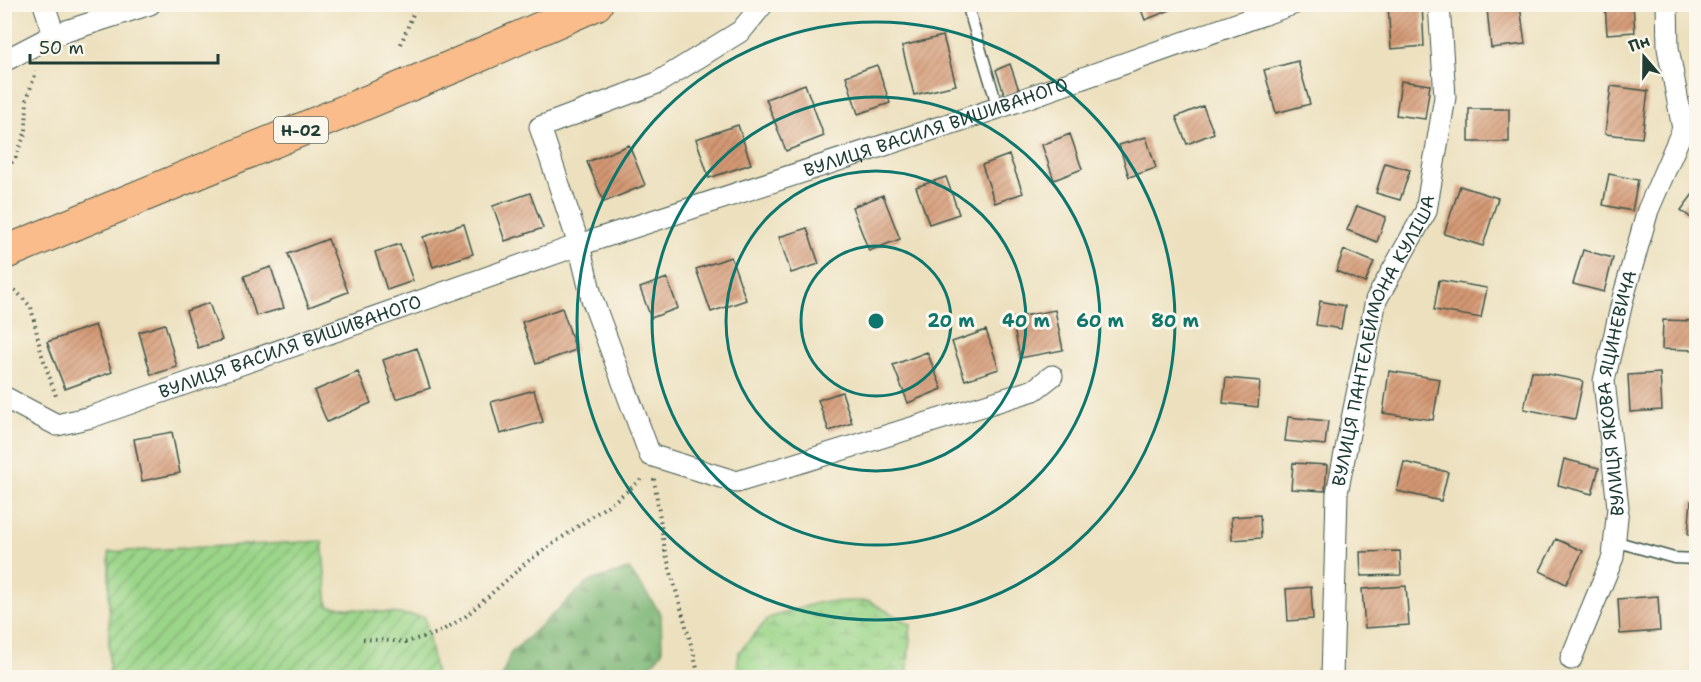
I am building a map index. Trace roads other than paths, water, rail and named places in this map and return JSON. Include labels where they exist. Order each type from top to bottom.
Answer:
[{"type":"main road","name":"Н-02","points":[[4,253],[464,62],[596,4]]},
{"type":"street","points":[[44,4],[54,35]]},
{"type":"street","points":[[4,62],[54,35],[150,4]]},
{"type":"street","points":[[763,4],[741,31],[657,83],[540,127],[579,245],[592,299],[650,455],[737,482],[1034,390],[1052,376]]},
{"type":"street","name":"ВУЛИЦЯ ВАСИЛЯ ВИШИВАНОГО","points":[[4,397],[57,425],[91,417],[579,245],[998,108],[1293,4]]},
{"type":"street","name":"ВУЛИЦЯ ПАНТЕЛЕЙМОНА КУЛІША","points":[[1332,678],[1337,493],[1376,300],[1426,211],[1445,96],[1440,4]]},
{"type":"street","name":"ВУЛИЦЯ ЯКОВА ЯЦИНЕВИЧА","points":[[1571,659],[1613,557],[1618,507],[1604,381],[1623,298],[1648,210],[1690,133],[1668,48],[1667,4]]},
{"type":"lane","points":[[967,4],[998,108]]},
{"type":"lane","points":[[1614,541],[1674,558],[1696,559]]}]
